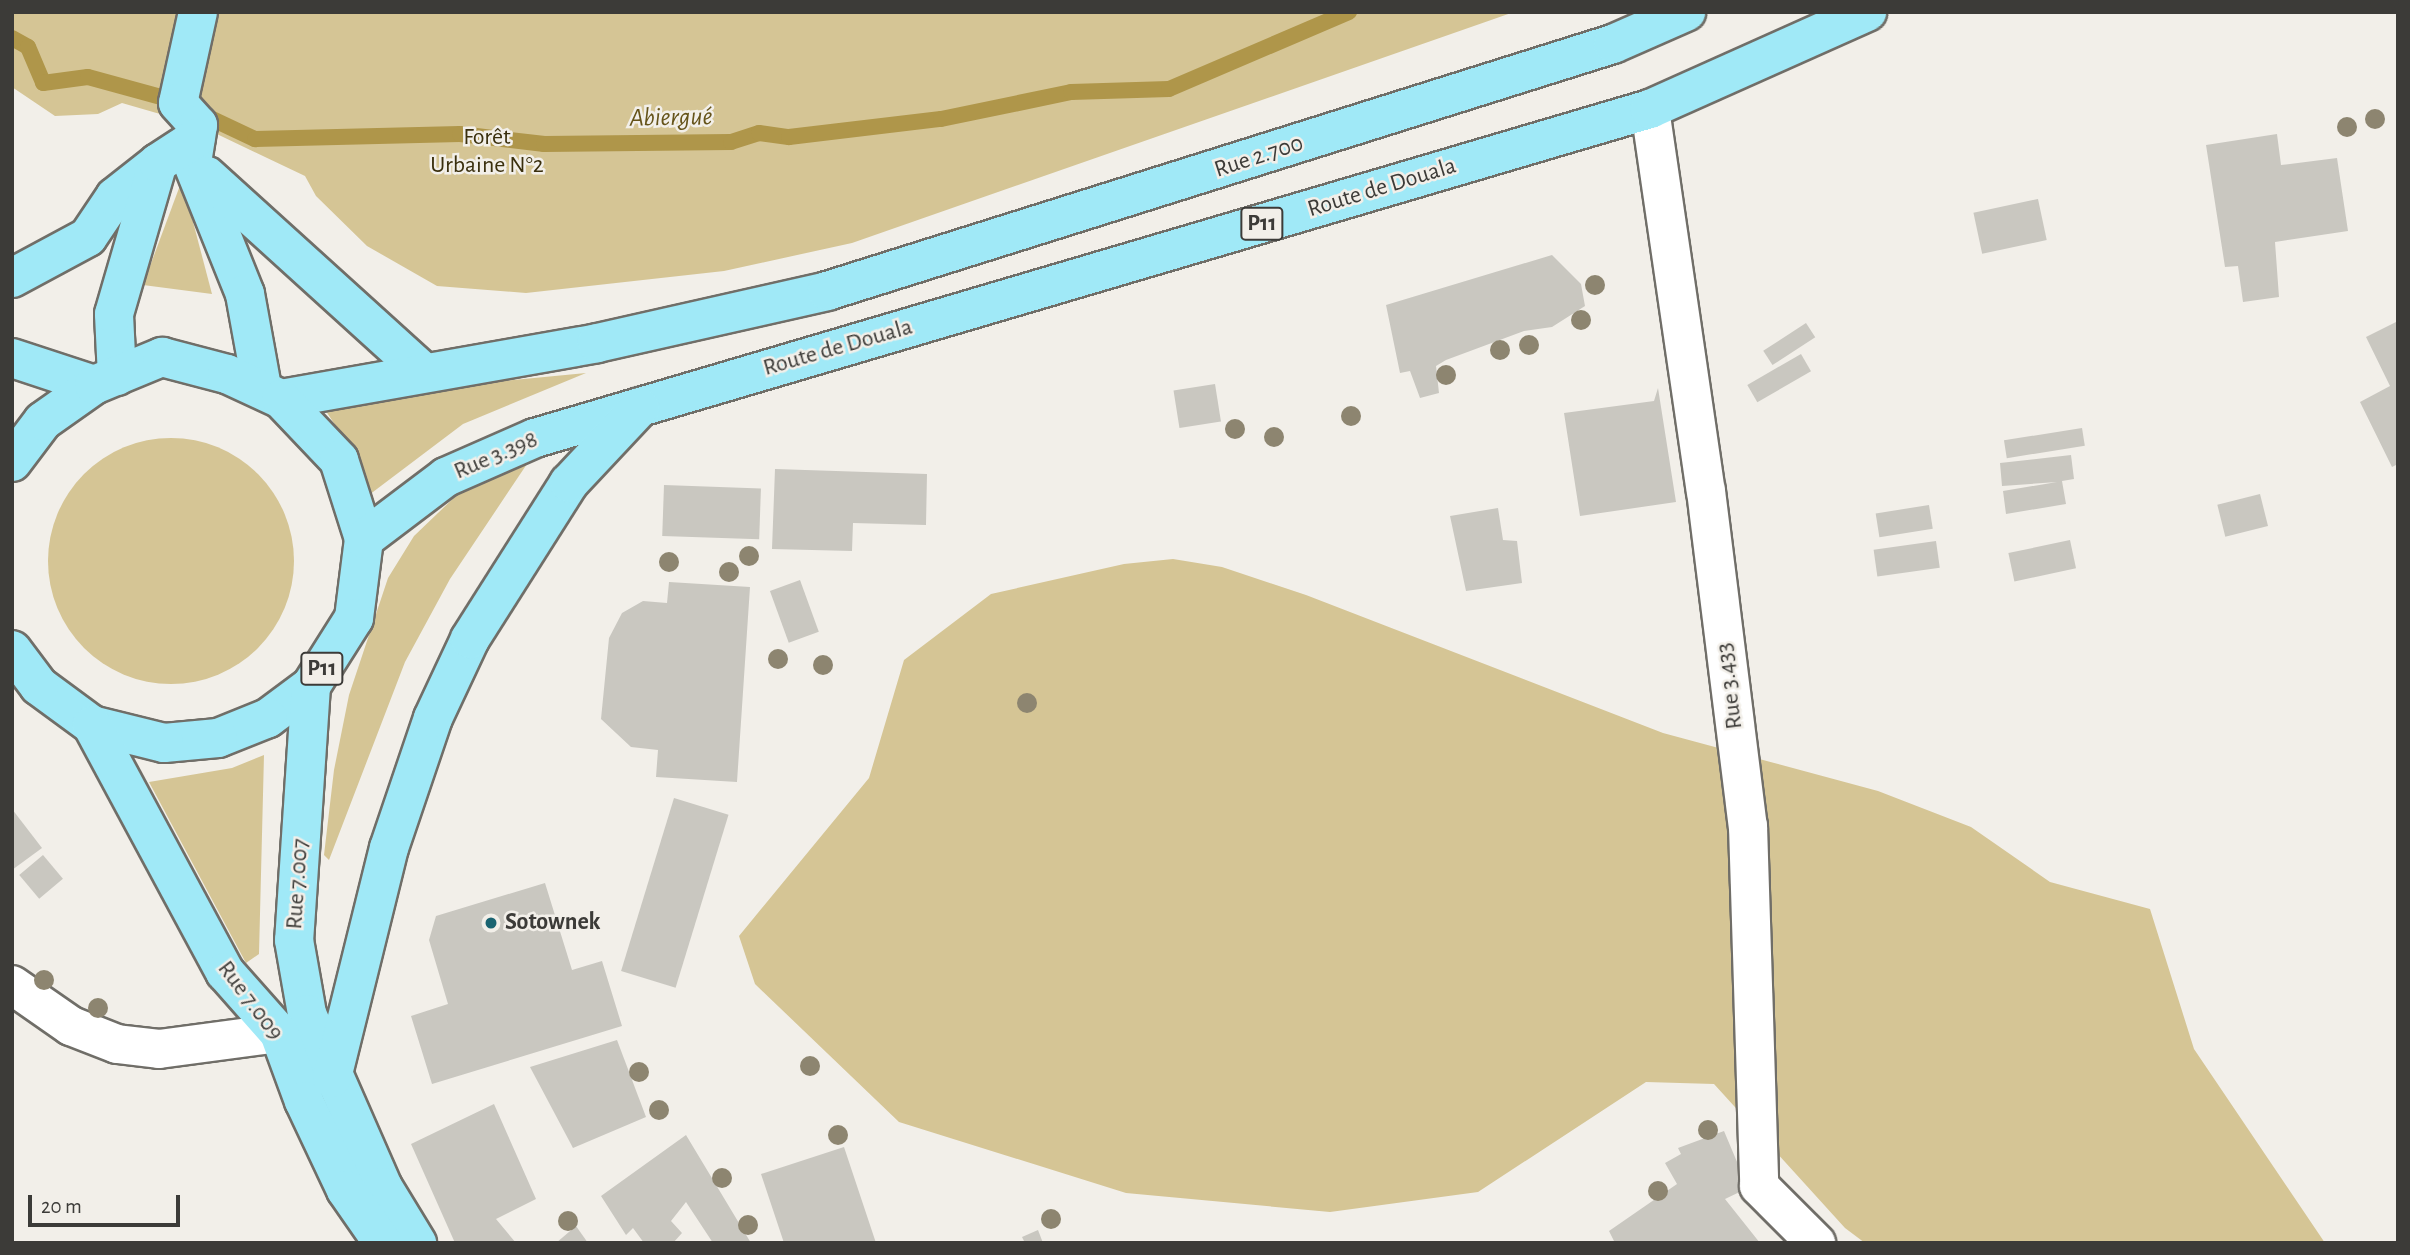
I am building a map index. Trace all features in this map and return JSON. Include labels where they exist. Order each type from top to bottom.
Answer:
[{"type":"main road","points":[[12,358],[105,381],[114,314],[182,154],[198,125],[178,103],[198,12]]},
{"type":"main road","name":"Rue 2.700","points":[[423,372],[597,343],[827,291],[1613,44],[1686,12]]},
{"type":"main road","name":"Route de Douala","points":[[644,403],[1650,109],[1867,12]]},
{"type":"main road","points":[[12,278],[88,237],[116,197],[182,154]]},
{"type":"main road","points":[[182,154],[423,372]]},
{"type":"main road","points":[[182,154],[245,294],[272,393]]},
{"type":"main road","name":"P11","points":[[12,462],[43,421],[105,381],[162,357],[272,393],[423,372]]},
{"type":"main road","name":"P11","points":[[12,651],[39,686],[92,725],[164,743],[218,738],[268,718],[311,686],[354,618],[364,539],[339,460],[272,393]]},
{"type":"main road","points":[[416,1243],[383,1187],[332,1078],[390,848],[433,718],[470,639],[569,483],[644,403]]},
{"type":"main road","name":"Rue 3.398","points":[[364,539],[446,477],[535,438],[644,403]]},
{"type":"main road","name":"Rue 7.007","points":[[311,686],[294,940],[307,1014],[332,1078]]},
{"type":"main road","name":"Rue 7.009","points":[[92,725],[225,972],[279,1033],[304,1101],[346,1190],[383,1243]]},
{"type":"street","name":"Rue 3.433","points":[[1650,109],[1706,491],[1748,826],[1759,1185],[1816,1243]]},
{"type":"street","points":[[12,985],[71,1026],[117,1044],[170,1048],[279,1033]]},
{"type":"green space","name":"Forêt Urbaine N°2","points":[[12,12],[1514,12],[852,243],[724,271],[526,293],[437,286],[367,246],[316,196],[305,176],[198,125],[122,103],[98,114],[55,116],[12,87]]},
{"type":"green space","points":[[182,180],[212,294],[143,285]]},
{"type":"green space","points":[[586,373],[463,424],[365,498],[345,440],[318,399]]},
{"type":"green space","points":[[171,438],[218,448],[239,459],[258,474],[273,493],[284,514],[294,561],[284,608],[273,629],[258,648],[239,663],[218,674],[171,684],[124,674],[103,663],[84,648],[69,629],[58,608],[48,561],[58,514],[69,493],[84,474],[103,459],[124,448]]},
{"type":"green space","points":[[531,458],[450,579],[405,662],[329,860],[324,855],[334,770],[349,695],[388,578],[414,536],[462,490]]},
{"type":"green space","points":[[1173,559],[1222,567],[1306,595],[1663,733],[1878,791],[1971,827],[2050,882],[2150,909],[2194,1049],[2325,1243],[1865,1243],[1845,1228],[1714,1084],[1646,1082],[1478,1192],[1330,1212],[1126,1193],[899,1122],[755,984],[739,936],[869,778],[904,660],[991,594],[1124,564]]},
{"type":"green space","points":[[264,755],[259,954],[246,963],[149,782],[232,768]]},
{"type":"building","points":[[2277,134],[2281,165],[2337,158],[2348,231],[2275,242],[2279,297],[2243,302],[2238,266],[2225,267],[2206,145]]},
{"type":"building","points":[[2038,199],[2047,240],[1982,254],[1973,213]]},
{"type":"building","points":[[1552,255],[1581,284],[1585,306],[1552,327],[1524,331],[1446,360],[1436,366],[1439,393],[1420,398],[1410,371],[1400,373],[1386,305]]},
{"type":"building","points":[[2398,321],[2398,464],[2392,467],[2360,402],[2390,386],[2366,337]]},
{"type":"building","points":[[1806,323],[1815,337],[1772,365],[1763,351]]},
{"type":"building","points":[[1801,354],[1811,371],[1757,402],[1747,385]]},
{"type":"building","points":[[1215,384],[1221,422],[1179,428],[1174,391]]},
{"type":"building","points":[[1658,388],[1676,502],[1580,516],[1564,413],[1654,401]]},
{"type":"building","points":[[2082,428],[2085,446],[2007,458],[2004,440]]},
{"type":"building","points":[[2071,455],[2074,479],[2062,481],[2066,504],[2006,514],[2003,491],[2057,482],[2002,486],[2000,463]]},
{"type":"building","points":[[775,469],[927,474],[926,525],[853,523],[852,551],[772,549]]},
{"type":"building","points":[[664,485],[761,488],[759,539],[662,536]]},
{"type":"building","points":[[2260,494],[2268,526],[2225,537],[2217,505]]},
{"type":"building","points":[[1929,505],[1933,529],[1879,537],[1876,513]]},
{"type":"building","points":[[1498,508],[1503,540],[1517,541],[1522,583],[1466,591],[1450,516]]},
{"type":"building","points":[[2070,540],[2076,568],[2014,581],[2008,553]]},
{"type":"building","points":[[1936,541],[1940,568],[1877,577],[1874,550]]},
{"type":"building","points":[[800,580],[819,632],[789,643],[770,591]]},
{"type":"building","points":[[669,582],[750,587],[737,782],[656,777],[658,750],[631,747],[601,719],[609,638],[622,613],[643,601],[667,603]]},
{"type":"building","points":[[674,798],[729,815],[676,988],[621,971]]},
{"type":"building","points":[[12,809],[42,848],[12,870]]},
{"type":"building","points":[[43,855],[63,879],[39,899],[19,875]]},
{"type":"building","points":[[545,883],[572,970],[602,961],[622,1026],[432,1084],[411,1016],[448,1004],[429,940],[436,916]]},
{"type":"building","points":[[617,1040],[646,1117],[573,1148],[530,1067]]},
{"type":"building","points":[[494,1104],[536,1199],[496,1219],[516,1243],[455,1243],[411,1144]]},
{"type":"building","points":[[1724,1131],[1748,1188],[1725,1199],[1760,1243],[1615,1243],[1609,1231],[1677,1184],[1665,1163],[1681,1154],[1678,1148]]},
{"type":"building","points":[[686,1135],[751,1243],[713,1243],[686,1202],[671,1221],[682,1233],[673,1243],[644,1243],[633,1228],[626,1235],[601,1196]]},
{"type":"building","points":[[844,1147],[876,1243],[784,1243],[761,1174]]},
{"type":"building","points":[[576,1226],[588,1243],[556,1243]]},
{"type":"building","points":[[1038,1230],[1043,1243],[1025,1243],[1022,1237]]},
{"type":"waterway","name":"Abiergué","points":[[12,38],[28,47],[43,83],[88,77],[172,100],[255,139],[460,134],[544,144],[731,142],[759,133],[789,137],[941,119],[1071,92],[1169,89],[1349,12]]},
{"type":"place","name":"Sotownek","points":[[491,923]]}]
